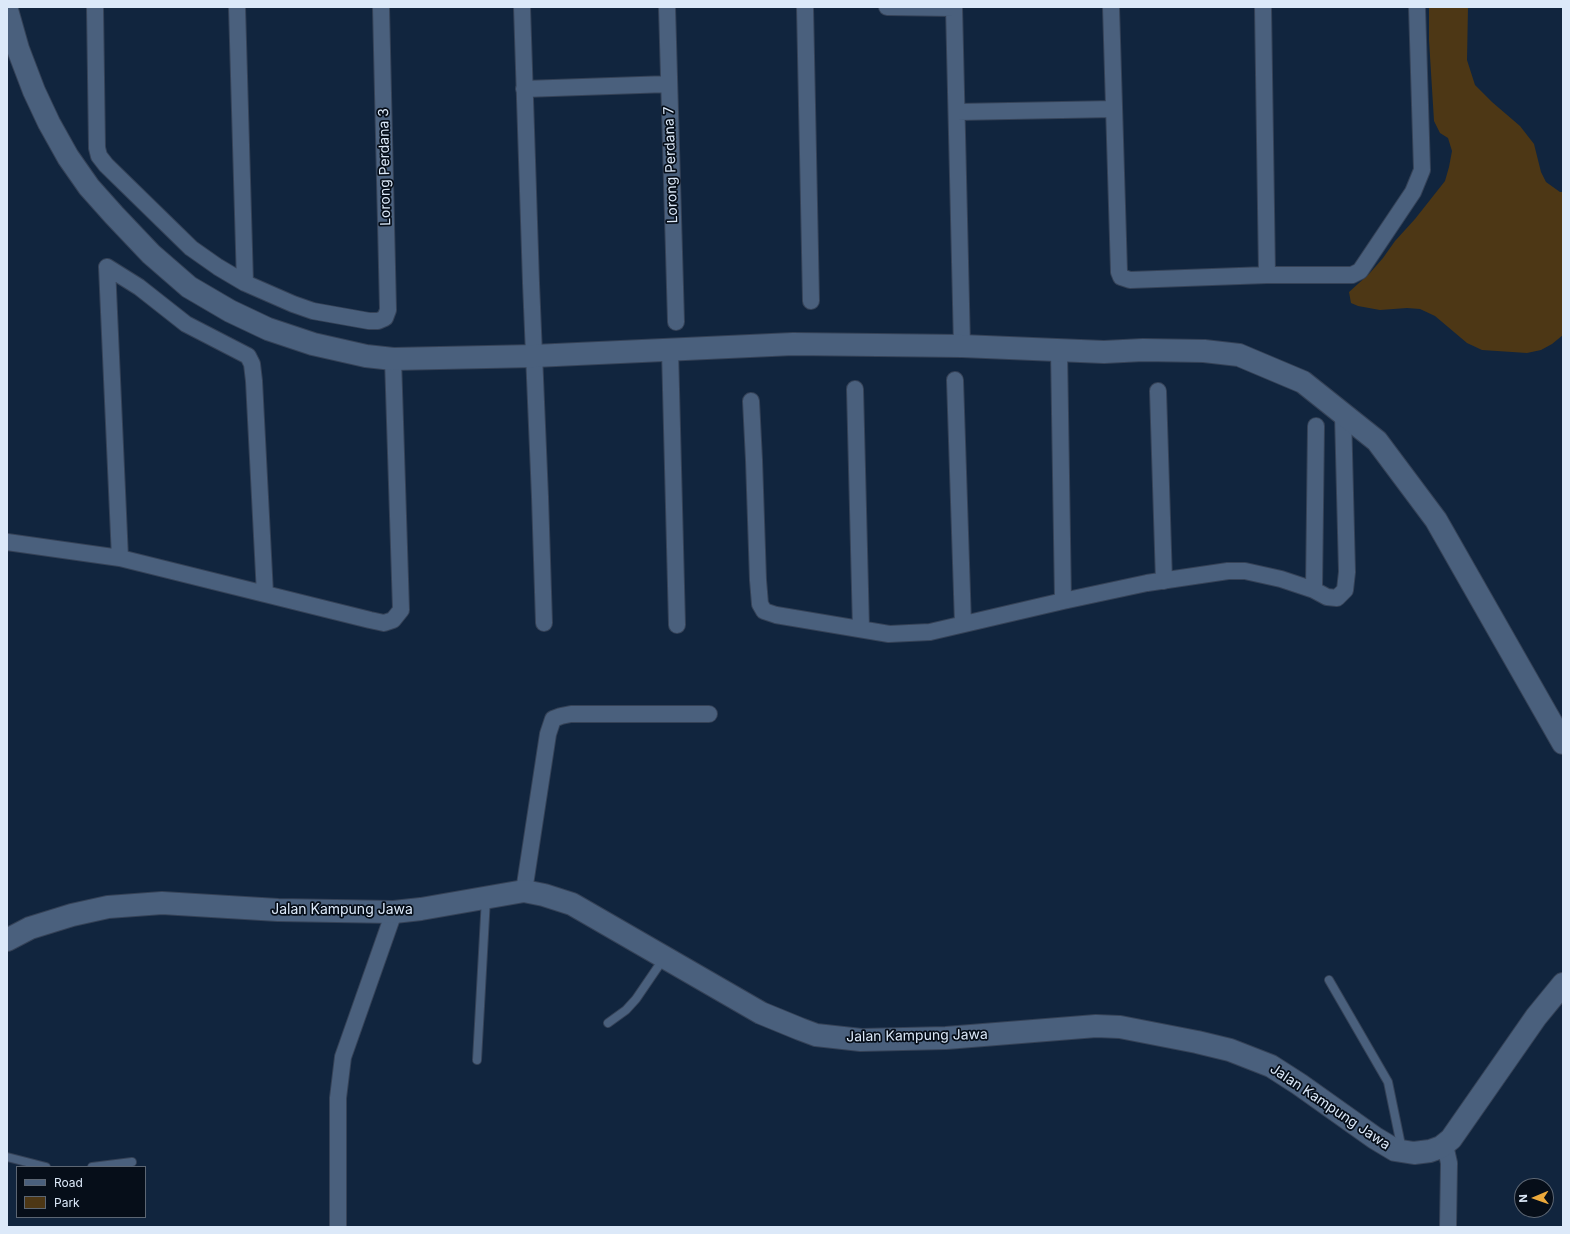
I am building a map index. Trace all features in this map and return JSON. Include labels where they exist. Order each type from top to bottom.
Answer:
[{"type":"street","points":[[95,7],[97,148],[100,156],[114,173],[191,248],[218,267],[245,283]]},
{"type":"street","points":[[237,7],[245,283]]},
{"type":"street","name":"Lorong Perdana 3","points":[[245,283],[313,311],[369,321],[378,321],[385,318],[388,310],[381,7]]},
{"type":"street","points":[[522,7],[544,623]]},
{"type":"street","name":"Lorong Perdana 7","points":[[667,7],[676,322]]},
{"type":"street","points":[[805,7],[811,301]]},
{"type":"street","points":[[887,7],[954,8],[962,346]]},
{"type":"street","points":[[1111,7],[1119,272],[1121,277],[1130,280],[1267,275],[1352,275],[1360,271],[1413,192],[1422,170],[1416,7]]},
{"type":"street","points":[[1263,7],[1267,275]]},
{"type":"street","points":[[7,10],[18,49],[34,91],[68,157],[89,186],[151,254],[189,287],[230,311],[268,329],[313,344],[366,356],[393,359],[534,356],[793,344],[962,346],[1104,352],[1143,350],[1204,351],[1239,355],[1303,382],[1377,441],[1436,520],[1563,743]]},
{"type":"street","points":[[524,89],[668,84]]},
{"type":"street","points":[[957,112],[1114,109]]},
{"type":"street","points":[[120,558],[107,267],[139,287],[186,324],[248,356],[252,364],[265,594]]},
{"type":"street","points":[[670,350],[677,624]]},
{"type":"street","points":[[1059,350],[1063,601]]},
{"type":"street","points":[[7,542],[120,558],[384,623],[394,620],[401,610],[393,359]]},
{"type":"street","points":[[955,380],[963,624]]},
{"type":"street","points":[[855,389],[860,629]]},
{"type":"street","points":[[1158,391],[1164,581]]},
{"type":"street","points":[[751,401],[758,580],[760,604],[764,611],[776,615],[889,634],[930,632],[1063,601],[1164,581],[1228,571],[1245,571],[1281,579],[1314,590],[1327,597],[1337,598],[1345,590],[1347,572],[1343,414]]},
{"type":"street","points":[[1314,590],[1316,426]]},
{"type":"street","points":[[524,891],[548,734],[552,719],[571,714],[709,714]]},
{"type":"street","name":"Jalan Kampung Jawa","points":[[7,940],[30,928],[72,915],[116,906],[162,903],[278,910],[394,912],[421,909],[524,891],[544,895],[572,904],[761,1012],[800,1030],[816,1035],[861,1040],[931,1038],[1078,1027],[1120,1027],[1230,1050],[1271,1066],[1375,1138],[1395,1150],[1414,1153],[1430,1151],[1445,1145]]},
{"type":"street","points":[[338,1227],[338,1098],[343,1056],[394,912]]},
{"type":"street","points":[[1448,1227],[1449,1163],[1445,1145],[1451,1139],[1536,1017],[1563,984]]},
{"type":"lane","points":[[477,1060],[486,897]]},
{"type":"lane","points":[[608,1023],[626,1010],[636,999],[664,957]]},
{"type":"lane","points":[[1329,980],[1388,1082],[1403,1152]]},
{"type":"lane","points":[[7,1157],[42,1166]]},
{"type":"lane","points":[[100,1166],[132,1162]]},
{"type":"green space","points":[[1429,7],[1468,7],[1467,60],[1475,85],[1520,126],[1534,144],[1541,172],[1546,182],[1560,192],[1563,192],[1563,335],[1552,344],[1541,350],[1527,353],[1482,350],[1467,343],[1435,316],[1420,309],[1407,308],[1380,310],[1358,306],[1351,303],[1349,292],[1369,274],[1395,241],[1415,219],[1445,181],[1449,167],[1452,151],[1448,138],[1440,133],[1434,121],[1429,40]]}]
